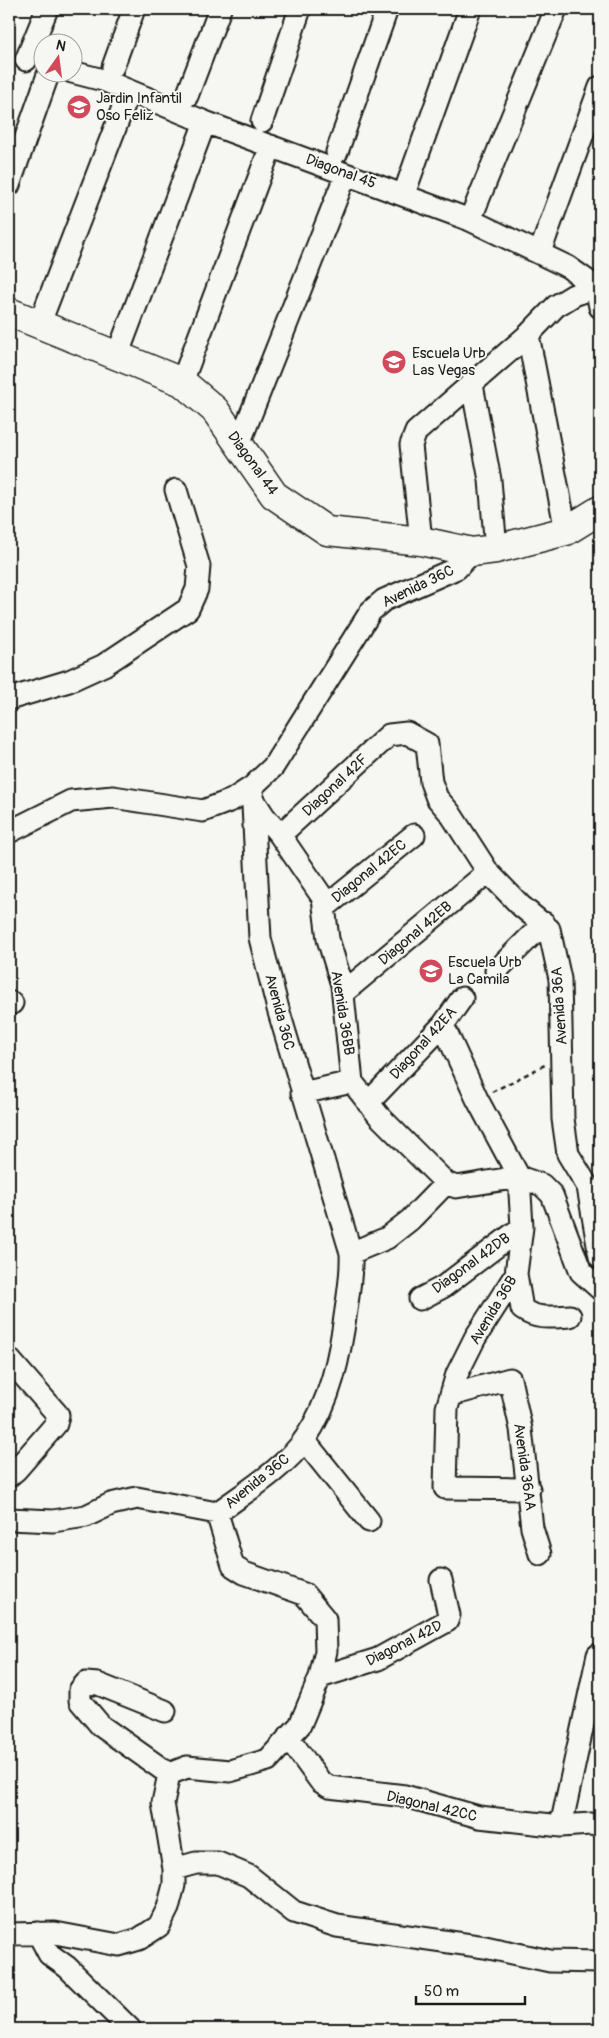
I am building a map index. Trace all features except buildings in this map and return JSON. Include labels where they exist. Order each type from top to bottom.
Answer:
[{"type":"main road","name":"Diagonal 44","points":[[9,312],[182,382],[215,410],[274,495],[327,531],[484,550],[566,531],[600,510]]},
{"type":"street","points":[[26,60],[47,9]]},
{"type":"street","points":[[113,67],[134,9]]},
{"type":"street","points":[[187,96],[220,9]]},
{"type":"street","points":[[262,121],[300,9]]},
{"type":"street","points":[[337,152],[387,9]]},
{"type":"street","points":[[404,194],[470,9]]},
{"type":"street","points":[[470,220],[556,9]]},
{"type":"street","name":"Diagonal 45","points":[[82,75],[103,80],[205,122],[470,220],[568,267],[599,293]]},
{"type":"street","points":[[9,185],[45,82]]},
{"type":"street","points":[[540,252],[600,87]]},
{"type":"street","points":[[39,325],[129,92]]},
{"type":"street","points":[[117,356],[205,122]]},
{"type":"street","points":[[182,382],[272,146]]},
{"type":"street","points":[[239,444],[346,174]]},
{"type":"street","points":[[421,542],[411,446],[416,432],[472,385],[564,300],[599,293]]},
{"type":"street","points":[[528,335],[566,531]]},
{"type":"street","points":[[472,385],[490,480],[484,550]]},
{"type":"street","points":[[9,699],[69,681],[104,665],[188,609],[197,589],[199,566],[176,490]]},
{"type":"street","name":"Avenida 36C","points":[[218,1513],[275,1470],[304,1440],[328,1394],[340,1354],[352,1268],[351,1253],[278,1009],[260,938],[252,793],[273,767],[371,611],[384,600],[457,568],[484,550]]},
{"type":"street","name":"Diagonal 42F","points":[[280,835],[389,735],[408,733],[428,744],[431,782],[437,798],[450,813],[488,872]]},
{"type":"street","points":[[9,832],[71,801],[113,798],[203,810],[252,793]]},
{"type":"street","name":"Avenida 36BB","points":[[252,793],[264,816],[280,835],[323,898],[328,939],[343,994],[352,1082]]},
{"type":"street","name":"Diagonal 42EC","points":[[324,908],[414,835]]},
{"type":"street","points":[[488,872],[521,906],[544,923],[496,970]]},
{"type":"street","name":"Diagonal 42EB","points":[[343,994],[488,872]]},
{"type":"street","name":"Avenida 36A","points":[[544,923],[549,929],[560,979],[563,1119],[568,1154],[588,1187],[600,1256]]},
{"type":"street","name":"Diagonal 42EA","points":[[368,1103],[443,1024],[462,998]]},
{"type":"street","name":"Avenida 36B","points":[[443,1024],[477,1100],[519,1177],[522,1227],[516,1274],[475,1338],[458,1374],[447,1408],[445,1488],[528,1489]]},
{"type":"street","points":[[302,1092],[352,1082],[368,1103],[446,1183],[456,1187],[519,1177],[542,1185],[552,1195],[581,1272],[600,1289]]},
{"type":"street","points":[[351,1253],[388,1238],[410,1220],[446,1183]]},
{"type":"street","name":"Diagonal 42DB","points":[[420,1299],[443,1287],[522,1227]]},
{"type":"street","points":[[516,1274],[522,1309],[531,1315],[541,1318],[570,1316]]},
{"type":"street","points":[[9,1359],[58,1415],[56,1424],[11,1469]]},
{"type":"street","name":"Avenida 36AA","points":[[451,1395],[510,1379],[521,1430],[532,1528],[540,1554]]},
{"type":"street","points":[[304,1440],[369,1521]]},
{"type":"street","points":[[9,1519],[53,1521],[86,1516],[111,1504],[137,1498],[218,1513],[233,1566],[244,1573],[304,1594],[325,1619],[326,1651],[320,1677],[300,1725],[268,1760],[230,1771],[187,1767],[169,1774]]},
{"type":"street","name":"Diagonal 42D","points":[[320,1677],[378,1660],[447,1621],[449,1615],[441,1580]]},
{"type":"street","points":[[561,1826],[598,1655]]},
{"type":"street","points":[[165,1711],[98,1684],[86,1683],[80,1690],[80,1701],[101,1726],[169,1774]]},
{"type":"street","name":"Diagonal 42CC","points":[[288,1737],[320,1781],[329,1787],[405,1796],[479,1817],[561,1826],[591,1824],[600,1826]]},
{"type":"street","points":[[9,1934],[55,1933],[119,1945],[139,1938],[159,1926],[168,1908],[174,1885],[174,1869],[163,1803],[169,1774]]},
{"type":"street","points":[[174,1869],[196,1863],[218,1863],[249,1876],[294,1912],[337,1926],[485,1947],[550,1961],[600,1962]]},
{"type":"street","points":[[38,1933],[49,1954],[67,1967],[130,2029]]},
{"type":"path","points":[[477,1100],[562,1057]]},
{"type":"place","name":"Jardin Infantil Oso Feliz","points":[[79,107]]},
{"type":"place","name":"Escuela Urb Las Vegas","points":[[394,362]]},
{"type":"place","name":"Escuela Urb La Camila","points":[[431,971]]}]
